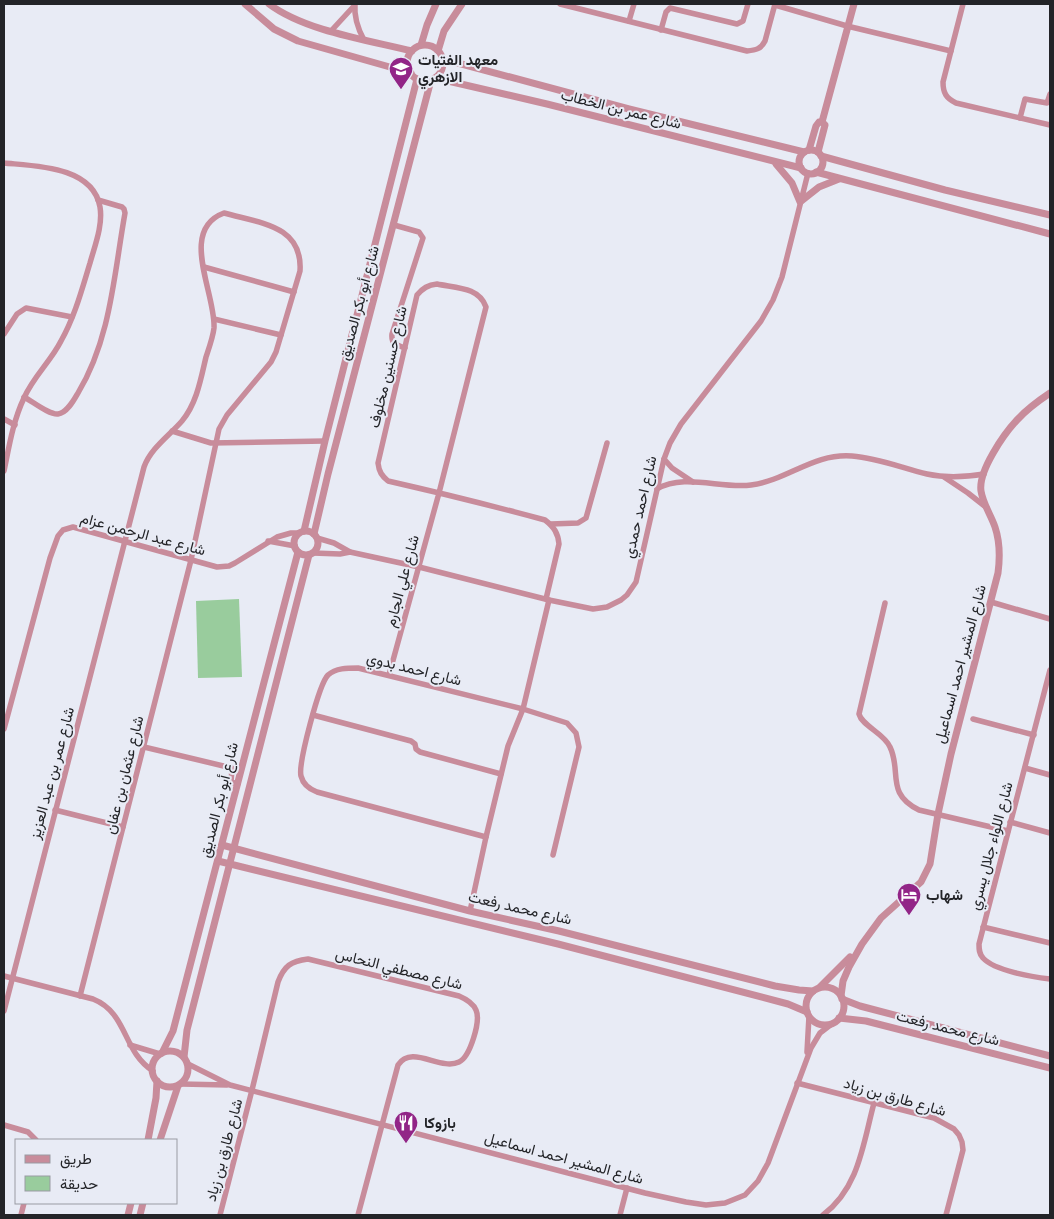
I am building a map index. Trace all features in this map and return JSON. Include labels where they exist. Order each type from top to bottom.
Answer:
[{"type":"street","points":[[245,4],[274,29],[298,41],[414,76],[421,80],[433,79],[442,69],[443,59],[438,50],[429,45],[421,45],[412,51],[408,65],[414,76]]},
{"type":"street","points":[[269,4],[281,13],[296,20],[364,40],[412,51]]},
{"type":"street","points":[[421,45],[427,24],[436,4]]},
{"type":"street","points":[[438,50],[444,31],[462,4]]},
{"type":"street","points":[[560,4],[747,51],[762,47],[775,4],[847,26],[951,51]]},
{"type":"street","points":[[629,22],[634,4]]},
{"type":"street","points":[[661,30],[666,12],[670,8],[737,24],[744,21],[748,4]]},
{"type":"street","points":[[816,172],[822,164],[819,154],[825,125],[822,122],[854,4]]},
{"type":"street","points":[[962,4],[943,82],[945,95],[956,103],[1050,126]]},
{"type":"street","points":[[331,31],[354,5]]},
{"type":"street","points":[[354,5],[360,32],[364,40]]},
{"type":"street","name":"شارع عمر بن الخطاب","points":[[443,59],[629,109],[807,151]]},
{"type":"street","name":"شارع أبو بكر الصديق","points":[[302,532],[414,76]]},
{"type":"street","name":"شارع أبو بكر الصديق","points":[[316,536],[328,474],[433,79]]},
{"type":"street","name":"شارع عمر بن الخطاب","points":[[433,79],[547,104],[801,168]]},
{"type":"street","points":[[1020,118],[1025,100],[1047,103],[1050,94]]},
{"type":"street","points":[[822,122],[816,126],[807,151],[799,159],[801,168],[808,173],[816,172],[841,178],[1050,234]]},
{"type":"street","points":[[807,151],[945,190],[1050,216]]},
{"type":"street","points":[[773,162],[788,177],[800,202],[819,187],[841,178]]},
{"type":"street","points":[[4,164],[40,166],[70,173],[86,184],[98,200],[100,220],[99,231],[72,317],[60,343],[24,397],[4,471]]},
{"type":"street","name":"شارع احمد حمدي","points":[[316,536],[350,552],[419,567],[548,600],[593,609],[614,604],[627,595],[636,582],[664,459],[674,433],[761,321],[773,300],[782,277],[808,173]]},
{"type":"street","points":[[24,397],[51,413],[63,412],[72,403],[83,385],[95,359],[108,320],[116,260],[125,213],[122,207],[98,200]]},
{"type":"street","name":"شارع عثمان بن عفان","points":[[80,996],[192,560],[222,421],[271,362],[294,292],[301,261],[294,242],[279,229],[224,213],[219,215],[203,233],[201,246],[204,267]]},
{"type":"street","points":[[394,225],[419,232],[423,238],[392,334],[393,343],[405,348]]},
{"type":"street","points":[[204,267],[294,292]]},
{"type":"street","name":"شارع عمر بن عبد العزيز","points":[[4,1012],[146,462],[152,451],[188,414],[195,399],[214,331],[214,318],[204,267]]},
{"type":"street","name":"شارع حسنين مخلوف","points":[[439,493],[486,307],[484,301],[474,291],[437,284],[426,287],[417,295],[378,463],[382,477],[388,481],[545,520],[551,524]]},
{"type":"street","points":[[4,334],[17,314],[26,308],[72,317]]},
{"type":"street","points":[[214,318],[281,335]]},
{"type":"street","name":"شارع المشير احمد اسماعيل","points":[[817,989],[843,966],[882,918],[914,889],[927,873],[951,754],[998,573],[1000,557],[995,527],[981,493],[984,474],[1004,436],[1017,420],[1029,408],[1050,393]]},
{"type":"street","points":[[4,419],[15,425]]},
{"type":"street","points":[[172,431],[216,443],[325,441]]},
{"type":"street","points":[[470,911],[508,746],[523,709],[548,600],[558,544],[558,537],[551,524],[581,522],[586,518],[607,443]]},
{"type":"street","points":[[657,489],[671,483],[693,482],[730,487],[757,485],[782,476],[812,461],[839,456],[866,458],[926,474],[942,476],[984,474]]},
{"type":"street","points":[[664,459],[677,472],[693,482]]},
{"type":"street","points":[[942,476],[957,484],[987,509]]},
{"type":"street","name":"شارع علي الجارم","points":[[389,675],[439,493]]},
{"type":"street","name":"شارع عبد الرحمن عزام","points":[[4,729],[50,558],[58,536],[63,530],[73,527],[217,567],[229,566],[282,534],[302,532]]},
{"type":"street","points":[[268,541],[311,554],[318,545],[316,536],[309,531],[302,532],[295,539],[296,549]]},
{"type":"street","name":"شارع أبو بكر الصديق","points":[[161,1054],[173,1031],[238,784],[296,549]]},
{"type":"street","name":"شارع احمد حمدي","points":[[311,554],[350,552]]},
{"type":"street","name":"شارع أبو بكر الصديق","points":[[186,1060],[187,1030],[311,554]]},
{"type":"street","points":[[991,602],[1050,619]]},
{"type":"street","points":[[885,603],[859,716],[881,734],[891,747],[896,785],[904,800],[919,810],[1008,831]]},
{"type":"street","name":"شارع احمد بدوي","points":[[486,837],[310,789],[302,778],[300,771],[313,715],[324,680],[334,671],[358,668],[523,709],[567,723],[578,740],[579,747],[553,855]]},
{"type":"street","name":"شارع اللواء جلال يسري","points":[[1050,670],[979,944],[982,958],[990,964],[1050,979]]},
{"type":"street","points":[[313,715],[411,740],[420,752],[501,774]]},
{"type":"street","points":[[973,720],[1034,735]]},
{"type":"street","points":[[144,747],[232,768],[231,782],[238,784]]},
{"type":"street","points":[[1024,768],[1050,774]]},
{"type":"street","points":[[55,810],[123,827]]},
{"type":"street","points":[[1010,822],[1050,833]]},
{"type":"street","name":"شارع محمد رفعت","points":[[222,845],[470,911],[559,931],[776,986],[799,990],[817,989]]},
{"type":"street","name":"شارع محمد رفعت","points":[[218,861],[567,946],[788,1004],[808,1014]]},
{"type":"street","points":[[983,927],[1050,943]]},
{"type":"street","points":[[558,944],[561,938],[559,931]]},
{"type":"street","points":[[567,946],[570,934]]},
{"type":"street","name":"شارع المشير احمد اسماعيل","points":[[842,998],[843,981],[862,944]]},
{"type":"street","name":"شارع مصطفي النحاس","points":[[252,1090],[278,982],[281,973],[290,963],[308,959],[315,960],[467,999],[476,1010],[477,1018],[468,1054],[461,1062],[453,1064],[417,1057],[405,1058],[400,1061],[395,1072],[382,1125]]},
{"type":"street","points":[[4,976],[99,1002],[116,1016],[139,1060],[153,1071]]},
{"type":"street","points":[[832,988],[842,998],[843,1007],[836,1020],[821,1024],[814,1021],[808,1014],[807,1000],[817,989],[832,988]]},
{"type":"street","name":"شارع محمد رفعت","points":[[842,998],[860,1006],[1050,1056]]},
{"type":"street","name":"شارع المشير احمد اسماعيل","points":[[806,1059],[809,1036],[808,1014]]},
{"type":"street","name":"شارع المشير احمد اسماعيل","points":[[180,1085],[230,1085],[252,1090],[627,1188],[706,1205],[726,1203],[745,1195],[758,1181],[768,1163],[806,1059],[820,1033],[836,1020]]},
{"type":"street","name":"شارع محمد رفعت","points":[[836,1020],[866,1021],[1050,1068]]},
{"type":"street","points":[[130,1045],[161,1054],[174,1052],[186,1060],[188,1075],[180,1085],[160,1139]]},
{"type":"street","points":[[148,1139],[156,1098],[157,1081],[153,1071],[153,1064],[161,1054]]},
{"type":"street","name":"شارع المشير احمد اسماعيل","points":[[186,1060],[230,1085]]},
{"type":"street","points":[[157,1081],[169,1087],[180,1085]]},
{"type":"street","name":"شارع طارق بن زياد","points":[[797,1083],[934,1118],[946,1123],[959,1135],[963,1150],[946,1215]]},
{"type":"street","name":"شارع طارق بن زياد","points":[[220,1215],[252,1090]]},
{"type":"street","points":[[823,1215],[840,1200],[851,1182],[874,1103]]},
{"type":"street","points":[[4,1125],[28,1132],[35,1139]]},
{"type":"street","points":[[358,1215],[382,1125]]},
{"type":"street","points":[[620,1215],[627,1188]]},
{"type":"green space","points":[[239,599],[242,677],[198,678],[196,601]]},
{"type":"place","name":"معهد الفتيات الازهري","points":[[401,90]]},
{"type":"place","name":"شهاب","points":[[909,916]]},
{"type":"place","name":"بازوكا","points":[[406,1144]]}]
